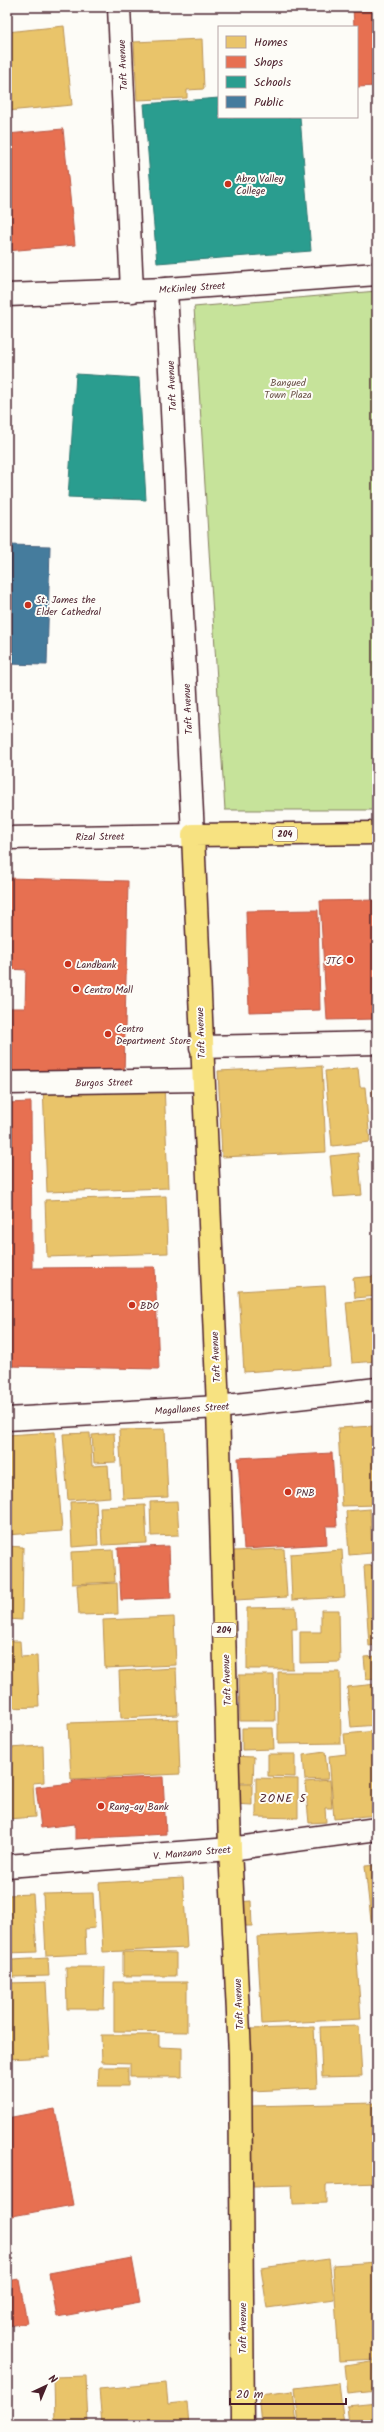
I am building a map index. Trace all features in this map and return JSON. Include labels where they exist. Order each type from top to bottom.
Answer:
[{"type":"main road","name":"204","points":[[193,835],[377,833]]},
{"type":"main road","name":"Taft Avenue","points":[[193,835],[202,1080],[218,1408],[230,1849],[240,2054],[243,2425]]},
{"type":"street","name":"Taft Avenue","points":[[119,7],[132,290]]},
{"type":"street","name":"McKinley Street","points":[[7,295],[166,289],[377,274]]},
{"type":"street","name":"Taft Avenue","points":[[166,289],[193,835]]},
{"type":"street","name":"Rizal Street","points":[[7,838],[193,835]]},
{"type":"street","points":[[201,1047],[377,1043]]},
{"type":"street","name":"Burgos Street","points":[[7,1083],[202,1080]]},
{"type":"street","name":"Magallanes Street","points":[[7,1419],[218,1408],[377,1389]]},
{"type":"street","name":"V. Manzano Street","points":[[7,1866],[230,1849],[377,1829]]},
{"type":"green space","name":"Bangued Town Plaza","points":[[377,291],[377,810],[225,810],[194,307]]},
{"type":"building: Homes","points":[[64,26],[72,105],[7,111],[7,32]]},
{"type":"building: Homes","points":[[202,39],[204,89],[187,90],[187,98],[137,100],[134,42]]},
{"type":"building: Homes","points":[[322,1066],[326,1152],[222,1157],[218,1071]]},
{"type":"building: Homes","points":[[358,1068],[360,1087],[365,1087],[370,1142],[332,1146],[325,1071]]},
{"type":"building: Homes","points":[[164,1082],[168,1188],[47,1192],[43,1086]]},
{"type":"building: Homes","points":[[372,1090],[377,1090],[377,1142]]},
{"type":"building: Homes","points":[[358,1153],[362,1195],[334,1197],[330,1156]]},
{"type":"building: Homes","points":[[166,1196],[168,1253],[47,1257],[45,1200]]},
{"type":"building: Homes","points":[[377,1276],[377,1296],[355,1298],[353,1278]]},
{"type":"building: Homes","points":[[325,1286],[330,1366],[244,1372],[239,1291]]},
{"type":"building: Homes","points":[[377,1299],[377,1361],[352,1363],[346,1302]]},
{"type":"building: Homes","points":[[374,1426],[377,1505],[342,1506],[338,1428]]},
{"type":"building: Homes","points":[[165,1429],[168,1497],[123,1499],[119,1430]]},
{"type":"building: Homes","points":[[55,1432],[62,1531],[7,1535],[7,1435]]},
{"type":"building: Homes","points":[[90,1433],[92,1466],[108,1465],[110,1497],[68,1500],[63,1434]]},
{"type":"building: Homes","points":[[114,1433],[116,1462],[94,1463],[92,1435]]},
{"type":"building: Homes","points":[[96,1501],[98,1545],[72,1547],[70,1502]]},
{"type":"building: Homes","points":[[177,1501],[179,1535],[151,1536],[150,1502]]},
{"type":"building: Homes","points":[[145,1505],[147,1543],[102,1545],[100,1507]]},
{"type":"building: Homes","points":[[370,1509],[372,1553],[349,1555],[346,1511]]},
{"type":"building: Homes","points":[[377,1511],[377,1548],[373,1512]]},
{"type":"building: Homes","points":[[7,1546],[23,1547],[22,1620],[7,1619]]},
{"type":"building: Homes","points":[[284,1549],[287,1597],[236,1600],[233,1551]]},
{"type":"building: Homes","points":[[113,1550],[115,1582],[72,1584],[71,1552]]},
{"type":"building: Homes","points":[[342,1550],[345,1597],[292,1600],[290,1554]]},
{"type":"building: Homes","points":[[377,1565],[377,1645],[369,1646],[364,1566]]},
{"type":"building: Homes","points":[[117,1583],[118,1614],[79,1615],[77,1585]]},
{"type":"building: Homes","points":[[296,1607],[297,1629],[292,1629],[293,1669],[247,1669],[247,1608]]},
{"type":"building: Homes","points":[[321,1610],[339,1610],[340,1662],[300,1663],[300,1632],[321,1632]]},
{"type":"building: Homes","points":[[174,1617],[176,1665],[105,1668],[103,1620]]},
{"type":"building: Homes","points":[[7,1641],[20,1641],[21,1657],[37,1656],[39,1707],[7,1708]]},
{"type":"building: Homes","points":[[377,1656],[377,1678],[366,1679],[364,1657]]},
{"type":"building: Homes","points":[[176,1668],[178,1715],[121,1718],[119,1671]]},
{"type":"building: Homes","points":[[278,1672],[340,1672],[341,1743],[278,1744]]},
{"type":"building: Homes","points":[[239,1675],[274,1675],[275,1721],[240,1721]]},
{"type":"building: Homes","points":[[377,1684],[377,1725],[351,1727],[347,1687]]},
{"type":"building: Homes","points":[[178,1719],[180,1774],[71,1779],[68,1723]]},
{"type":"building: Homes","points":[[242,1728],[273,1728],[274,1749],[242,1750]]},
{"type":"building: Homes","points":[[377,1731],[377,1815],[334,1819],[329,1756],[346,1754],[344,1734]]},
{"type":"building: Homes","points":[[7,1746],[8,1748],[43,1746],[44,1782],[33,1783],[35,1817],[7,1819]]},
{"type":"building: Homes","points":[[325,1752],[328,1779],[305,1780],[303,1755]]},
{"type":"building: Homes","points":[[268,1754],[295,1754],[295,1777],[268,1776]]},
{"type":"building: Homes","points":[[232,1756],[254,1757],[253,1783],[233,1783]]},
{"type":"building: Homes","points":[[256,1778],[298,1779],[298,1818],[256,1817]]},
{"type":"building: Homes","points":[[330,1780],[332,1808],[325,1808],[326,1822],[309,1823],[305,1782]]},
{"type":"building: Homes","points":[[233,1784],[252,1784],[252,1805],[233,1804]]},
{"type":"building: Homes","points":[[377,1865],[377,1947],[374,1948],[365,1866]]},
{"type":"building: Homes","points":[[183,1878],[187,1948],[103,1952],[99,1883]]},
{"type":"building: Homes","points":[[93,1893],[95,1928],[85,1929],[86,1954],[46,1956],[43,1894]]},
{"type":"building: Homes","points":[[33,1894],[37,1952],[7,1953],[7,1895]]},
{"type":"building: Homes","points":[[251,1901],[252,1926],[237,1926],[236,1902]]},
{"type":"building: Homes","points":[[355,1931],[361,2019],[262,2024],[257,1937]]},
{"type":"building: Homes","points":[[123,1952],[176,1953],[176,1976],[123,1976]]},
{"type":"building: Homes","points":[[48,1958],[49,1976],[13,1977],[12,1960]]},
{"type":"building: Homes","points":[[66,1967],[105,1967],[104,2009],[67,2009]]},
{"type":"building: Homes","points":[[46,1982],[50,2057],[7,2059],[7,1983]]},
{"type":"building: Homes","points":[[114,1982],[187,1982],[187,2032],[114,2031]]},
{"type":"building: Homes","points":[[359,2026],[362,2076],[322,2077],[320,2027]]},
{"type":"building: Homes","points":[[314,2027],[317,2088],[252,2091],[249,2029]]},
{"type":"building: Homes","points":[[101,2035],[159,2035],[159,2047],[182,2048],[182,2077],[130,2077],[130,2063],[102,2062]]},
{"type":"building: Homes","points":[[99,2067],[128,2067],[128,2086],[98,2086]]},
{"type":"building: Homes","points":[[375,2103],[377,2183],[326,2185],[326,2203],[293,2204],[292,2185],[253,2186],[251,2106]]},
{"type":"building: Homes","points":[[329,2259],[334,2299],[267,2308],[261,2268]]},
{"type":"building: Homes","points":[[377,2262],[377,2359],[339,2361],[333,2265]]},
{"type":"building: Homes","points":[[377,2360],[377,2391],[348,2394],[345,2365]]},
{"type":"building: Homes","points":[[86,2376],[88,2425],[55,2425],[54,2377]]},
{"type":"building: Homes","points":[[166,2383],[168,2404],[187,2402],[189,2425],[102,2425],[99,2389]]},
{"type":"building: Homes","points":[[339,2383],[344,2425],[299,2425],[295,2388]]},
{"type":"building: Homes","points":[[293,2391],[297,2425],[262,2425],[259,2395]]},
{"type":"building: Homes","points":[[377,2403],[377,2425],[349,2425],[347,2406]]},
{"type":"building: Shops","points":[[353,7],[377,7],[377,86],[358,87],[358,26],[354,26]]},
{"type":"building: Shops","points":[[63,129],[75,245],[7,251],[7,134]]},
{"type":"building: Shops","name":"Centro Mall","points":[[7,878],[128,881],[124,1078],[7,1075],[7,1008],[25,1008],[26,970],[7,969]]},
{"type":"building: Shops","name":"JTC","points":[[377,900],[377,1019],[327,1020],[320,901]]},
{"type":"building: Shops","points":[[318,910],[320,1010],[249,1012],[246,911]]},
{"type":"building: Shops","points":[[31,1102],[32,1268],[155,1267],[159,1369],[7,1366],[7,1103]]},
{"type":"building: Shops","name":"PNB","points":[[332,1453],[337,1526],[326,1526],[327,1544],[244,1549],[238,1458]]},
{"type":"building: Shops","points":[[169,1546],[171,1598],[121,1600],[118,1548]]},
{"type":"building: Shops","name":"Rang-ay Bank","points":[[163,1777],[166,1834],[75,1839],[75,1824],[41,1828],[36,1787],[73,1783],[72,1780]]},
{"type":"building: Shops","points":[[55,2109],[73,2205],[7,2217],[7,2118]]},
{"type":"building: Shops","points":[[132,2258],[140,2302],[57,2317],[49,2273]]},
{"type":"building: Shops","points":[[19,2279],[27,2323],[7,2326],[7,2281]]},
{"type":"building: Schools","name":"Abra Valley College","points":[[218,98],[218,118],[300,118],[311,251],[157,263],[144,104]]},
{"type":"building: Schools","points":[[76,374],[139,378],[146,500],[68,497]]},
{"type":"building: Public","name":"St. James the Elder Cathedral","points":[[7,545],[50,546],[47,665],[7,664]]},
{"type":"place","name":"Abra Valley College","points":[[228,184]]},
{"type":"place","name":"St. James the Elder Cathedral","points":[[28,605]]},
{"type":"place","name":"JTC","points":[[350,960]]},
{"type":"place","name":"Landbank","points":[[68,964]]},
{"type":"place","name":"Centro Mall","points":[[76,989]]},
{"type":"place","name":"Centro Department Store","points":[[108,1034]]},
{"type":"place","name":"BDO","points":[[132,1305]]},
{"type":"place","name":"PNB","points":[[288,1492]]},
{"type":"place","name":"Rang-ay Bank","points":[[101,1806]]},
{"type":"district","name":"ZONE 5","points":[[283,1798]]}]
